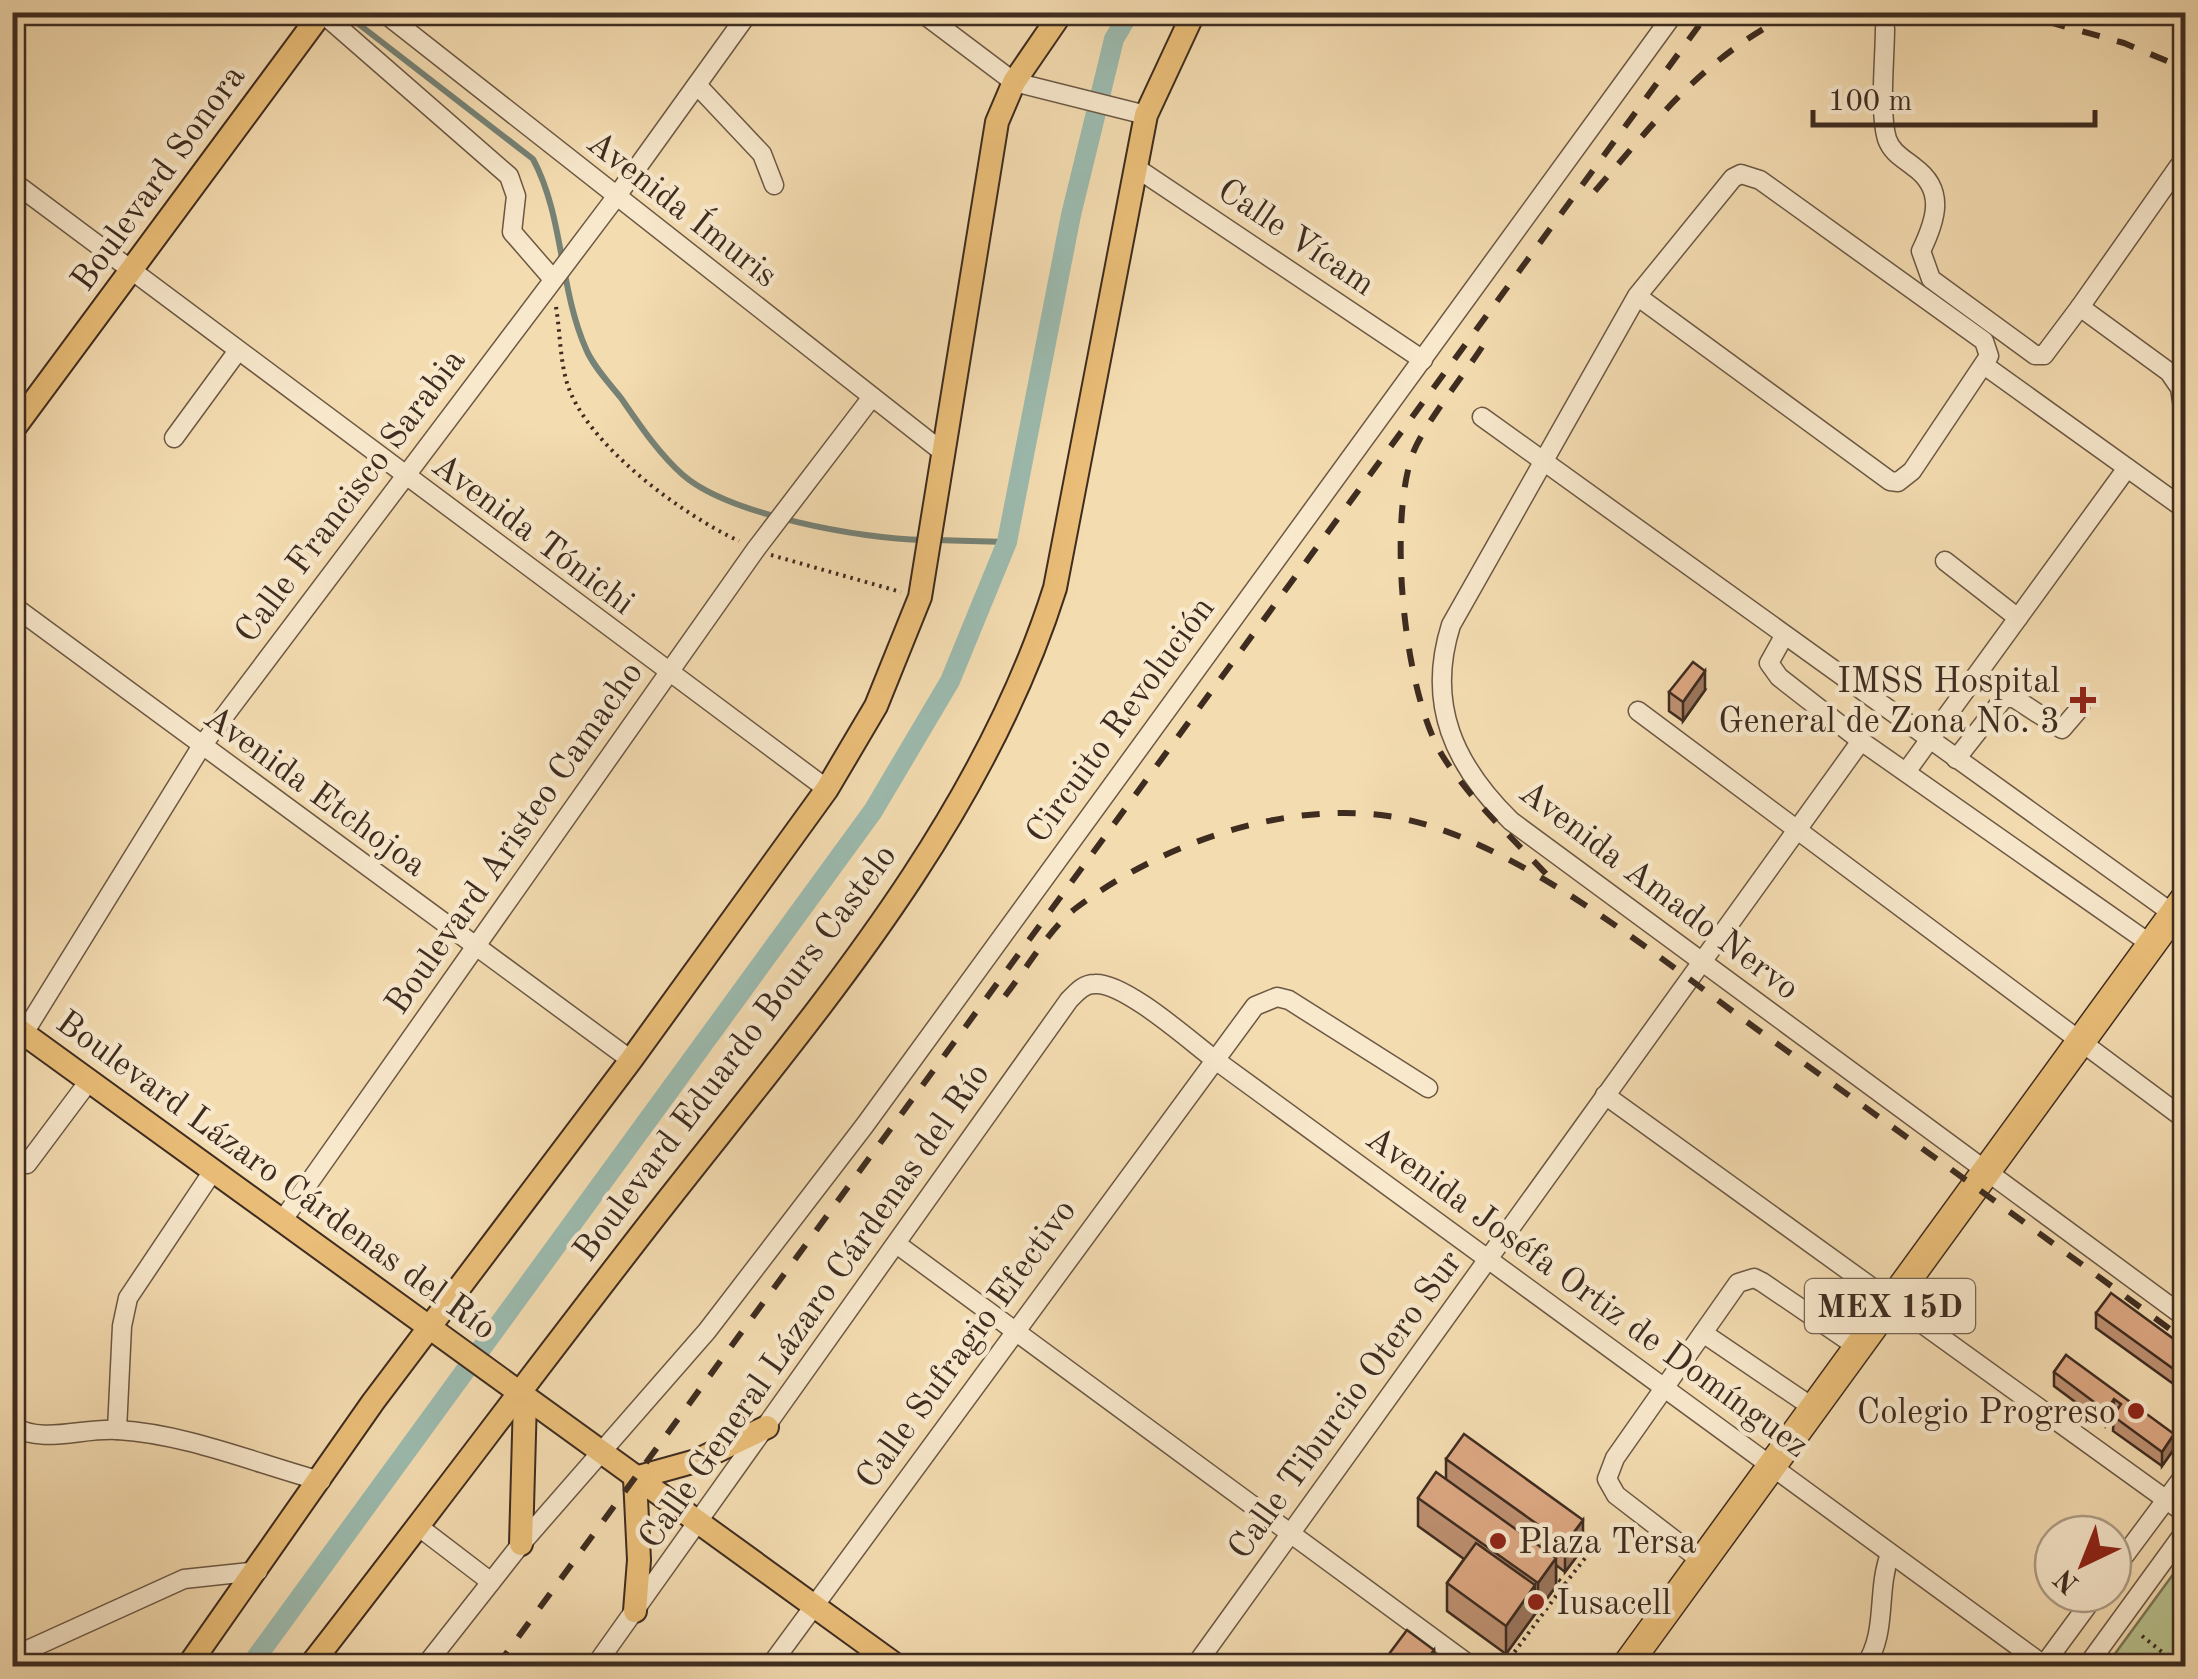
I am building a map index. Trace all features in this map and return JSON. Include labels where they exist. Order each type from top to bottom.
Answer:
[{"type":"highway","name":"MEX 15D","points":[[1626,1666],[2152,945],[2182,911]]},
{"type":"main road","points":[[188,1666],[827,789],[888,682],[920,597],[992,144],[1018,83],[1062,12]]},
{"type":"main road","name":"Boulevard Eduardo Bours Castelo","points":[[310,1666],[419,1527],[514,1391],[844,974],[909,882],[977,768],[1030,657],[1062,562],[1135,167],[1139,113],[1194,12]]},
{"type":"main road","name":"Boulevard Sonora","points":[[12,430],[321,13]]},
{"type":"main road","name":"Boulevard Lázaro Cárdenas del Río","points":[[18,1029],[889,1664]]},
{"type":"main road","points":[[514,1391],[522,1544]]},
{"type":"main road","points":[[635,1611],[635,1478],[696,1461],[767,1427]]},
{"type":"street","name":"Avenida Ímuris","points":[[383,12],[944,453]]},
{"type":"street","name":"Calle Francisco Sarabia","points":[[18,1029],[201,746],[616,197],[749,12]]},
{"type":"street","points":[[921,12],[1018,83],[1139,113]]},
{"type":"street","name":"Circuito Revolución","points":[[425,1666],[522,1544],[707,1331],[854,1140],[1675,12]]},
{"type":"street","points":[[321,13],[509,176],[516,196],[512,232],[552,278]]},
{"type":"street","points":[[1884,28],[1886,135],[1900,158],[1918,169],[1937,201],[1934,225],[1921,250],[1922,264],[1932,278],[2035,354],[2049,349],[2179,166]]},
{"type":"street","points":[[697,86],[762,154],[774,185]]},
{"type":"street","name":"Calle Vícam","points":[[1135,167],[1423,360]]},
{"type":"street","name":"Avenida Amado Nervo","points":[[1987,357],[1760,180],[1741,174],[1726,184],[1637,296],[1451,625],[1438,678],[1450,730],[1473,778],[1511,821],[2186,1318]]},
{"type":"street","name":"Avenida Tónichi","points":[[12,181],[827,789]]},
{"type":"street","points":[[1637,296],[1890,481],[1898,482],[1912,471],[1987,357],[2186,510]]},
{"type":"street","points":[[2080,307],[2169,372],[2180,388],[2186,427]]},
{"type":"street","points":[[174,438],[237,352]]},
{"type":"street","name":"Boulevard Aristeo Camacho","points":[[282,1222],[756,549],[872,397]]},
{"type":"street","points":[[1482,417],[1956,759],[2182,911]]},
{"type":"street","points":[[1906,772],[2127,468]]},
{"type":"street","points":[[1945,561],[2018,618]]},
{"type":"street","name":"Avenida Etchojoa","points":[[12,605],[631,1060]]},
{"type":"street","points":[[1784,636],[1772,654],[1772,670],[1861,740],[2152,945]]},
{"type":"street","points":[[1956,759],[2004,698],[2014,698],[2058,728],[2065,726],[2080,708]]},
{"type":"street","points":[[1638,710],[2186,1120]]},
{"type":"street","name":"Calle Tiburcio Otero Sur","points":[[1194,1666],[1861,740]]},
{"type":"street","name":"Avenida Joséfa Ortiz de Domínguez","points":[[1086,985],[1111,986],[1214,1058],[2044,1666]]},
{"type":"street","name":"Calle General Lázaro Cárdenas del Río","points":[[595,1666],[1069,1000],[1086,985]]},
{"type":"street","name":"Calle Sufragio Efectivo","points":[[770,1666],[1256,1006],[1276,997],[1289,1000],[1428,1088]]},
{"type":"street","points":[[27,1164],[90,1081]]},
{"type":"street","points":[[1604,1095],[2186,1514]]},
{"type":"street","points":[[117,1430],[122,1326],[128,1298],[213,1171]]},
{"type":"street","points":[[898,1245],[1471,1666]]},
{"type":"street","points":[[1704,1562],[1616,1495],[1607,1479],[1615,1458],[1738,1284],[1754,1278],[1860,1348]]},
{"type":"street","points":[[1703,1333],[1815,1409]]},
{"type":"street","points":[[12,1426],[33,1436],[117,1430],[180,1441],[320,1482]]},
{"type":"street","points":[[2133,1544],[2186,1473]]},
{"type":"street","points":[[419,1527],[491,1582]]},
{"type":"street","points":[[2086,1666],[2186,1530]]},
{"type":"street","points":[[1864,1666],[1878,1639],[1882,1576],[1890,1554]]},
{"type":"street","points":[[12,1658],[184,1578],[258,1571]]},
{"type":"street","points":[[2044,1666],[2082,1614]]},
{"type":"path","points":[[552,278],[567,385],[598,433],[639,478],[692,516],[756,549],[920,597]]},
{"type":"path","points":[[1510,1658],[1589,1553]]},
{"type":"path","points":[[1550,1574],[1565,1584]]},
{"type":"path","points":[[2142,1636],[2177,1666]]},
{"type":"path","points":[[2163,1666],[2186,1657]]},
{"type":"green space","points":[[2185,1558],[2185,1666],[2106,1666]]},
{"type":"building","points":[[1693,662],[1705,671],[1683,702],[1669,692]]},
{"type":"building","points":[[2111,1293],[2186,1348],[2186,1378],[2096,1313]]},
{"type":"building","points":[[2066,1355],[2174,1434],[2162,1452],[2113,1416],[2121,1404],[2114,1399],[2106,1411],[2054,1372]]},
{"type":"building","points":[[1464,1434],[1583,1520],[1565,1544],[1446,1459]]},
{"type":"building","points":[[1436,1472],[1556,1558],[1538,1583],[1418,1498]]},
{"type":"building","points":[[1476,1543],[1535,1585],[1506,1626],[1447,1583]]},
{"type":"building","points":[[2178,1621],[2186,1621],[2186,1636],[2177,1637]]},
{"type":"building","points":[[1407,1630],[1434,1650],[1422,1666],[1380,1666]]},
{"type":"waterway","points":[[343,12],[533,159],[551,205],[577,326],[589,355],[650,438],[683,475],[731,502],[763,513],[832,530],[923,540]]},
{"type":"waterway","points":[[250,1666],[873,811],[950,681],[1007,542],[1071,215],[1114,39],[1130,12]]},
{"type":"waterway","points":[[935,540],[1007,542]]},
{"type":"railway","points":[[497,1666],[1709,12]]},
{"type":"railway","points":[[1595,191],[1708,69],[1794,12]]},
{"type":"railway","points":[[2013,12],[2124,43],[2186,69]]},
{"type":"railway","points":[[1482,347],[1433,417],[1412,456],[1401,524],[1409,651],[1429,727],[1442,755],[1478,803],[1547,875]]},
{"type":"railway","points":[[1005,996],[1047,938],[1076,908],[1109,885],[1184,847],[1224,832],[1306,815],[1388,816],[1435,827],[1533,873],[1630,935],[2186,1341]]},
{"type":"place","name":"IMSS Hospital General de Zona No. 3","points":[[2083,700]]},
{"type":"place","name":"Colegio Progreso","points":[[2136,1411]]},
{"type":"place","name":"Plaza Tersa","points":[[1498,1541]]},
{"type":"place","name":"Iusacell","points":[[1536,1602]]}]
